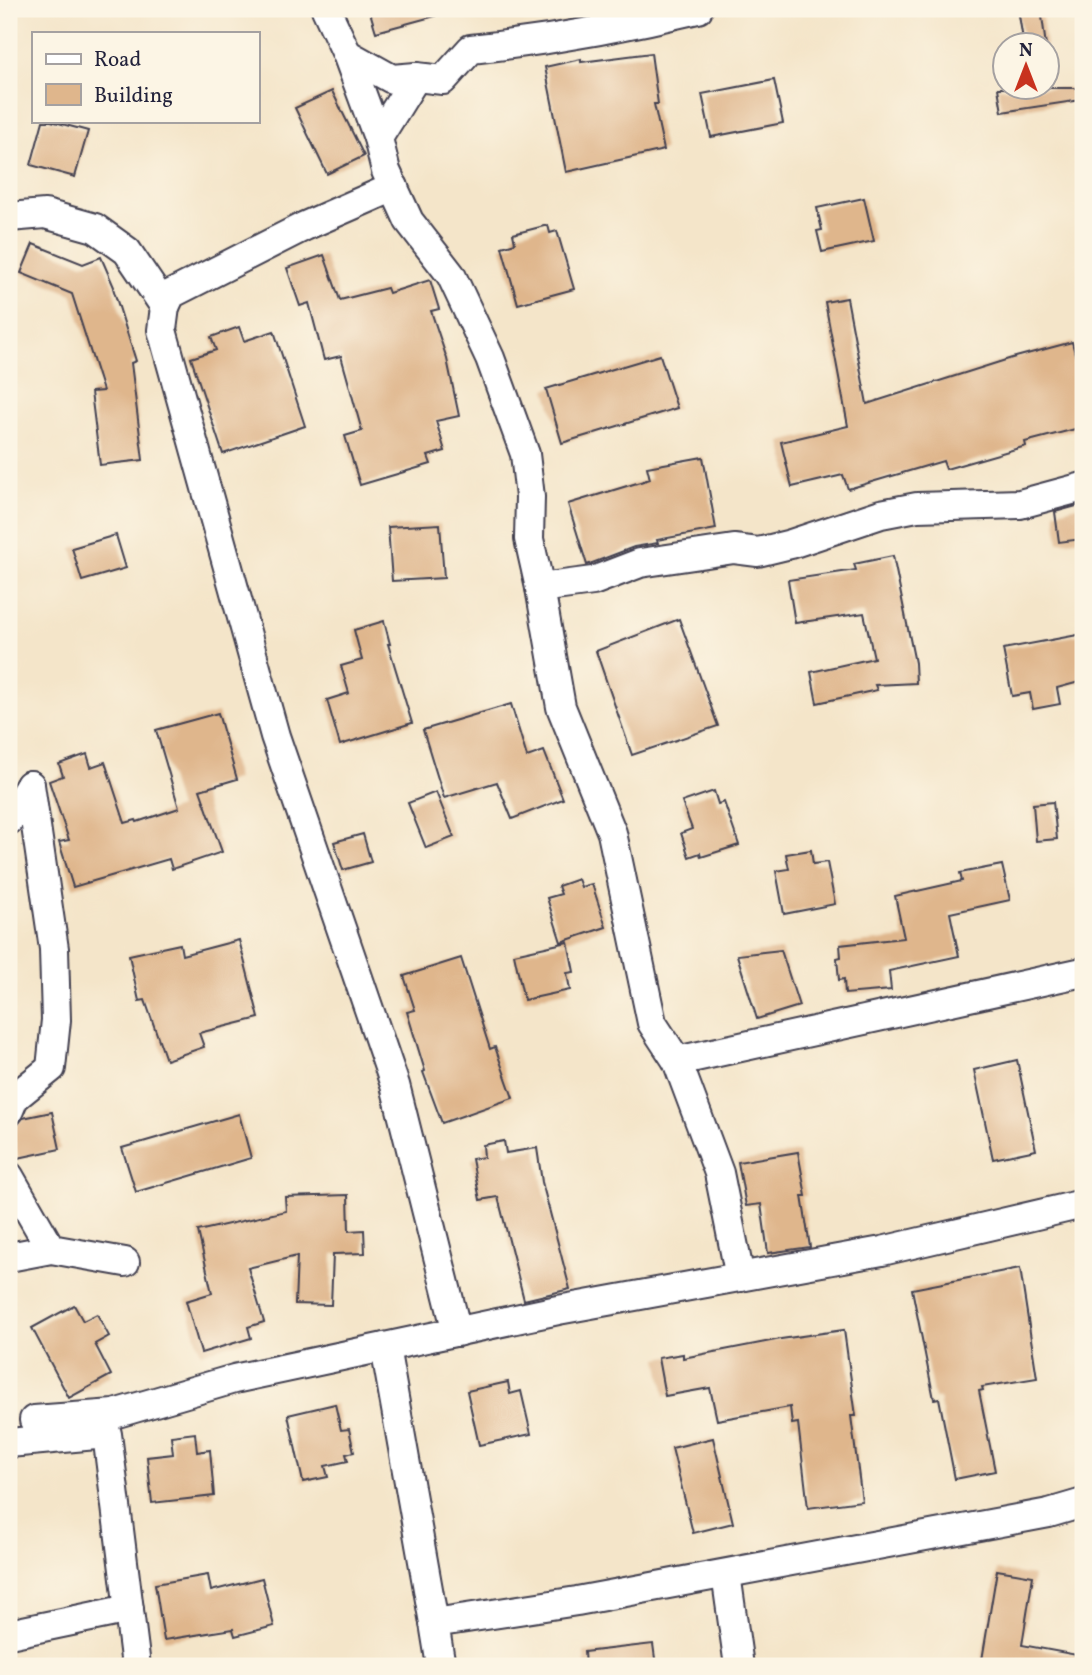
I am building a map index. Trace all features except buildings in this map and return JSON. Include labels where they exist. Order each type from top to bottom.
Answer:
[{"type":"street","points":[[326,9],[347,54],[378,138],[386,171],[409,221],[452,275],[490,358],[525,454],[530,497],[528,539],[540,588],[561,707],[612,833],[652,1023],[677,1061],[719,1172],[740,1277]]},
{"type":"street","points":[[347,54],[392,79],[416,77],[443,80],[471,48],[510,44],[698,9]]},
{"type":"street","points":[[378,138],[416,77]]},
{"type":"street","points":[[394,187],[305,226],[171,294],[165,307],[162,330],[275,736],[395,1084],[457,1332]]},
{"type":"street","points":[[9,217],[45,214],[95,228],[127,251],[165,307]]},
{"type":"street","points":[[540,588],[593,581],[640,563],[734,549],[758,552],[880,514],[918,507],[1020,504],[1083,487]]},
{"type":"street","points":[[9,820],[30,785],[54,949],[56,1020],[51,1068],[14,1098],[9,1110]]},
{"type":"street","points":[[677,1061],[1083,972]]},
{"type":"street","points":[[9,1176],[51,1249]]},
{"type":"street","points":[[34,1420],[114,1414],[234,1379],[558,1310],[882,1251],[1083,1204]]},
{"type":"street","points":[[9,1257],[51,1249],[125,1262]]},
{"type":"street","points":[[385,1347],[441,1666]]},
{"type":"street","points":[[9,1443],[107,1434],[136,1666]]},
{"type":"street","points":[[434,1623],[726,1574],[1049,1513],[1083,1503]]},
{"type":"street","points":[[726,1574],[739,1666]]},
{"type":"street","points":[[9,1634],[129,1609]]}]
